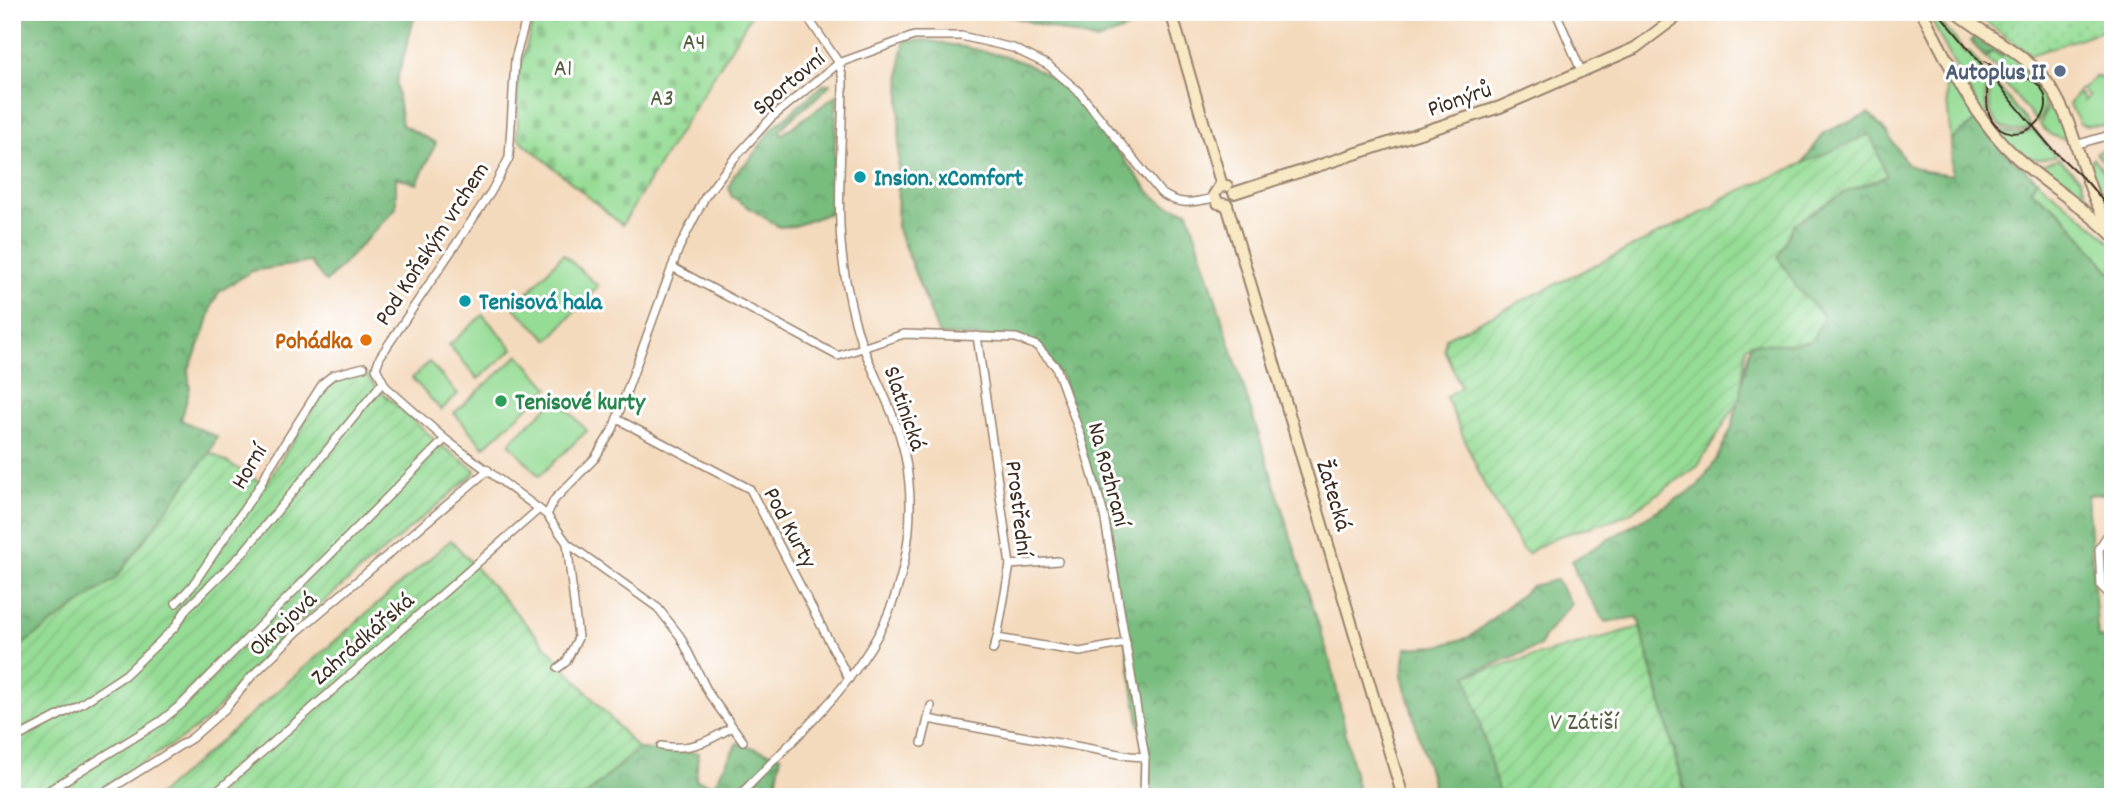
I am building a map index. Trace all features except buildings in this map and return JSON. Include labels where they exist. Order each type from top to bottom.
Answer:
[{"type":"street","name":"Pod Koňským vrchem","points":[[382,383],[376,368],[380,356],[491,192],[509,158],[515,59],[528,12]]},
{"type":"street","points":[[804,12],[839,63]]},
{"type":"street","points":[[1171,12],[1222,186]]},
{"type":"street","points":[[1556,12],[1582,73]]},
{"type":"street","name":"Pionýrů","points":[[1234,193],[1500,107],[1635,48],[1683,12]]},
{"type":"street","points":[[1922,12],[1956,81],[1984,122],[2017,157],[2113,234]]},
{"type":"street","points":[[1956,12],[2026,61],[2043,78],[2060,108],[2095,202],[2113,234]]},
{"type":"street","name":"Sportovní","points":[[547,515],[554,500],[595,458],[617,419],[679,248],[705,197],[733,160],[771,118],[839,63],[914,36],[961,36],[1013,48],[1048,65],[1078,91],[1161,193],[1173,201],[1185,204],[1215,198]]},
{"type":"street","name":"Slatinická","points":[[738,797],[849,679],[876,639],[889,610],[901,578],[908,547],[910,518],[905,458],[883,390],[855,324],[843,260],[843,79],[839,63]]},
{"type":"street","points":[[2075,145],[2113,134]]},
{"type":"street","points":[[1222,186],[1228,186],[1234,193],[1232,201],[1227,205],[1218,203],[1215,198],[1215,192],[1222,186]]},
{"type":"street","name":"Žatecká","points":[[1227,205],[1403,797]]},
{"type":"street","name":"Na Rozhraní","points":[[672,267],[838,356],[845,356],[904,334],[977,336],[1016,338],[1037,346],[1056,367],[1082,439],[1104,515],[1145,757],[1144,797]]},
{"type":"street","name":"Prostřední","points":[[977,336],[1010,565],[993,650]]},
{"type":"street","name":"Horní","points":[[176,603],[192,586],[261,484],[268,468],[323,383],[332,375],[364,367]]},
{"type":"street","points":[[12,740],[81,704],[125,675],[175,627],[187,608],[243,554],[382,383],[445,439],[547,515],[567,543],[658,608],[680,636],[709,694],[743,741]]},
{"type":"street","name":"Pod Kurty","points":[[617,419],[750,489],[849,679]]},
{"type":"street","points":[[38,797],[161,721],[183,703],[445,439]]},
{"type":"street","name":"Okrajová","points":[[98,797],[192,738],[225,709],[250,678],[298,631],[488,470]]},
{"type":"street","name":"Zahrádkářská","points":[[211,797],[539,509]]},
{"type":"street","points":[[2113,527],[2099,548],[2101,586],[2113,598]]},
{"type":"street","points":[[558,668],[566,662],[578,638],[567,543]]},
{"type":"street","points":[[1010,565],[1058,561]]},
{"type":"street","points":[[996,638],[1080,652],[1125,643]]},
{"type":"street","points":[[922,743],[931,706]]},
{"type":"street","points":[[928,719],[1145,757]]},
{"type":"street","points":[[661,746],[689,748],[704,744],[732,727]]},
{"type":"green space","points":[[12,12],[416,12],[396,83],[402,125],[436,143],[417,184],[396,177],[396,208],[326,282],[310,262],[252,271],[219,292],[188,371],[190,388],[181,420],[217,437],[210,452],[116,578],[12,652]]},
{"type":"green space","points":[[536,12],[753,12],[622,225],[518,138],[517,78]]},
{"type":"green space","points":[[987,12],[1132,12],[1136,25],[1097,41]]},
{"type":"green space","points":[[1972,12],[2113,12],[2113,27],[2031,55]]},
{"type":"green space","points":[[1936,16],[1984,71],[1986,108],[1992,123],[2011,134],[2034,130],[2056,156],[2031,159],[2023,156],[1996,132],[1971,95],[1931,20]]},
{"type":"green space","points":[[1969,28],[2006,52],[2002,57],[1992,51],[1985,58],[1971,41],[1975,37],[1967,31]]},
{"type":"green space","points":[[1931,39],[1977,120],[1951,140],[1944,73]]},
{"type":"green space","points":[[926,40],[1000,55],[1040,71],[1085,111],[1151,194],[1164,204],[1188,211],[1332,667],[1359,797],[1144,797],[1145,757],[1104,515],[1061,376],[1039,349],[1012,338],[939,335],[897,227],[901,57],[905,41]]},
{"type":"green space","points":[[1992,51],[2008,54],[2032,71],[2050,98],[2069,141],[2051,135],[2040,125],[2048,106],[2043,88],[2031,77],[1998,68],[1985,58]]},
{"type":"green space","points":[[1995,72],[2025,80],[2038,88],[2044,105],[2043,113],[2037,122]]},
{"type":"green space","points":[[1989,75],[2031,127],[2012,131],[1995,121],[1990,107]]},
{"type":"green space","points":[[2095,77],[2100,77],[2113,93],[2113,125],[2080,124],[2069,104],[2079,91],[2084,101],[2089,96],[2081,90]]},
{"type":"green space","points":[[824,84],[830,84],[780,130],[781,135],[837,95],[832,212],[795,226],[779,227],[731,196],[729,187],[734,175],[750,159],[772,129]]},
{"type":"green space","points":[[1869,114],[1887,133],[1908,165],[1952,175],[1951,140],[1977,120],[2002,150],[2037,180],[2030,190],[2063,214],[2113,275],[2113,493],[2087,495],[2098,638],[2113,636],[2113,797],[1687,797],[1638,617],[1605,622],[1578,579],[1572,561],[1697,487],[1716,460],[1732,427],[1751,343],[1786,344],[1824,316],[1799,291],[1778,257],[1794,224],[1845,192],[1887,176],[1802,164],[1825,132]]},
{"type":"green space","points":[[1870,134],[1887,176],[1845,192],[1794,224],[1778,257],[1799,291],[1824,316],[1811,341],[1786,344],[1751,343],[1746,346],[1740,398],[1698,466],[1630,513],[1556,537],[1528,553],[1522,549],[1484,484],[1446,397],[1461,387],[1444,349],[1446,338],[1714,207],[1719,200]]},
{"type":"green space","points":[[2113,146],[2113,174],[2096,153]]},
{"type":"green space","points":[[2093,158],[2113,182],[2113,202],[2091,176],[2090,165]]},
{"type":"green space","points":[[2059,159],[2081,179],[2088,200],[2086,204],[2040,170],[2042,165]]},
{"type":"green space","points":[[2037,180],[2113,245],[2113,275],[2063,214],[2030,190]]},
{"type":"green space","name":"Tenisové kurty","points":[[563,254],[598,286],[549,340],[514,308]]},
{"type":"green space","name":"Tenisové kurty","points":[[483,315],[513,349],[478,379],[449,345]]},
{"type":"green space","name":"Tenisové kurty","points":[[519,355],[549,388],[484,447],[454,413]]},
{"type":"green space","name":"Tenisové kurty","points":[[429,362],[458,394],[441,410],[412,378]]},
{"type":"green space","points":[[364,372],[377,388],[442,446],[475,470],[474,474],[276,642],[208,719],[181,739],[87,797],[12,797],[12,652],[116,578],[210,452],[265,485],[329,384]]},
{"type":"green space","name":"Tenisové kurty","points":[[557,398],[587,431],[539,476],[509,443]]},
{"type":"green space","points":[[451,540],[638,749],[584,797],[156,797]]},
{"type":"green space","points":[[1557,580],[1571,604],[1545,635],[1540,646],[1467,675],[1500,797],[1436,797],[1402,676],[1406,648],[1438,646],[1470,637],[1532,586]]},
{"type":"green space","name":"V Zátiší","points":[[1640,627],[1686,797],[1500,797],[1467,675]]},
{"type":"green space","points":[[737,743],[781,756],[774,797],[584,797],[638,749],[698,753],[696,780],[714,785]]},
{"type":"tram line","points":[[1938,12],[2053,150],[2088,183],[2113,213]]},
{"type":"tram line","points":[[1983,68],[1987,81],[1989,114],[2001,129],[2022,132],[2040,120],[2046,100],[2041,88],[2030,79],[1999,69],[1985,61]]},
{"type":"place","name":"Autoplus II","points":[[2060,71]]},
{"type":"place","name":"Insion. xComfort","points":[[860,177]]},
{"type":"place","name":"Tenisová hala","points":[[465,301]]},
{"type":"place","name":"Pohádka","points":[[366,340]]},
{"type":"place","name":"Tenisové kurty","points":[[501,401]]},
{"type":"park label","name":"A4","points":[[694,41]]},
{"type":"park label","name":"A1","points":[[563,67]]},
{"type":"park label","name":"A3","points":[[662,97]]}]
